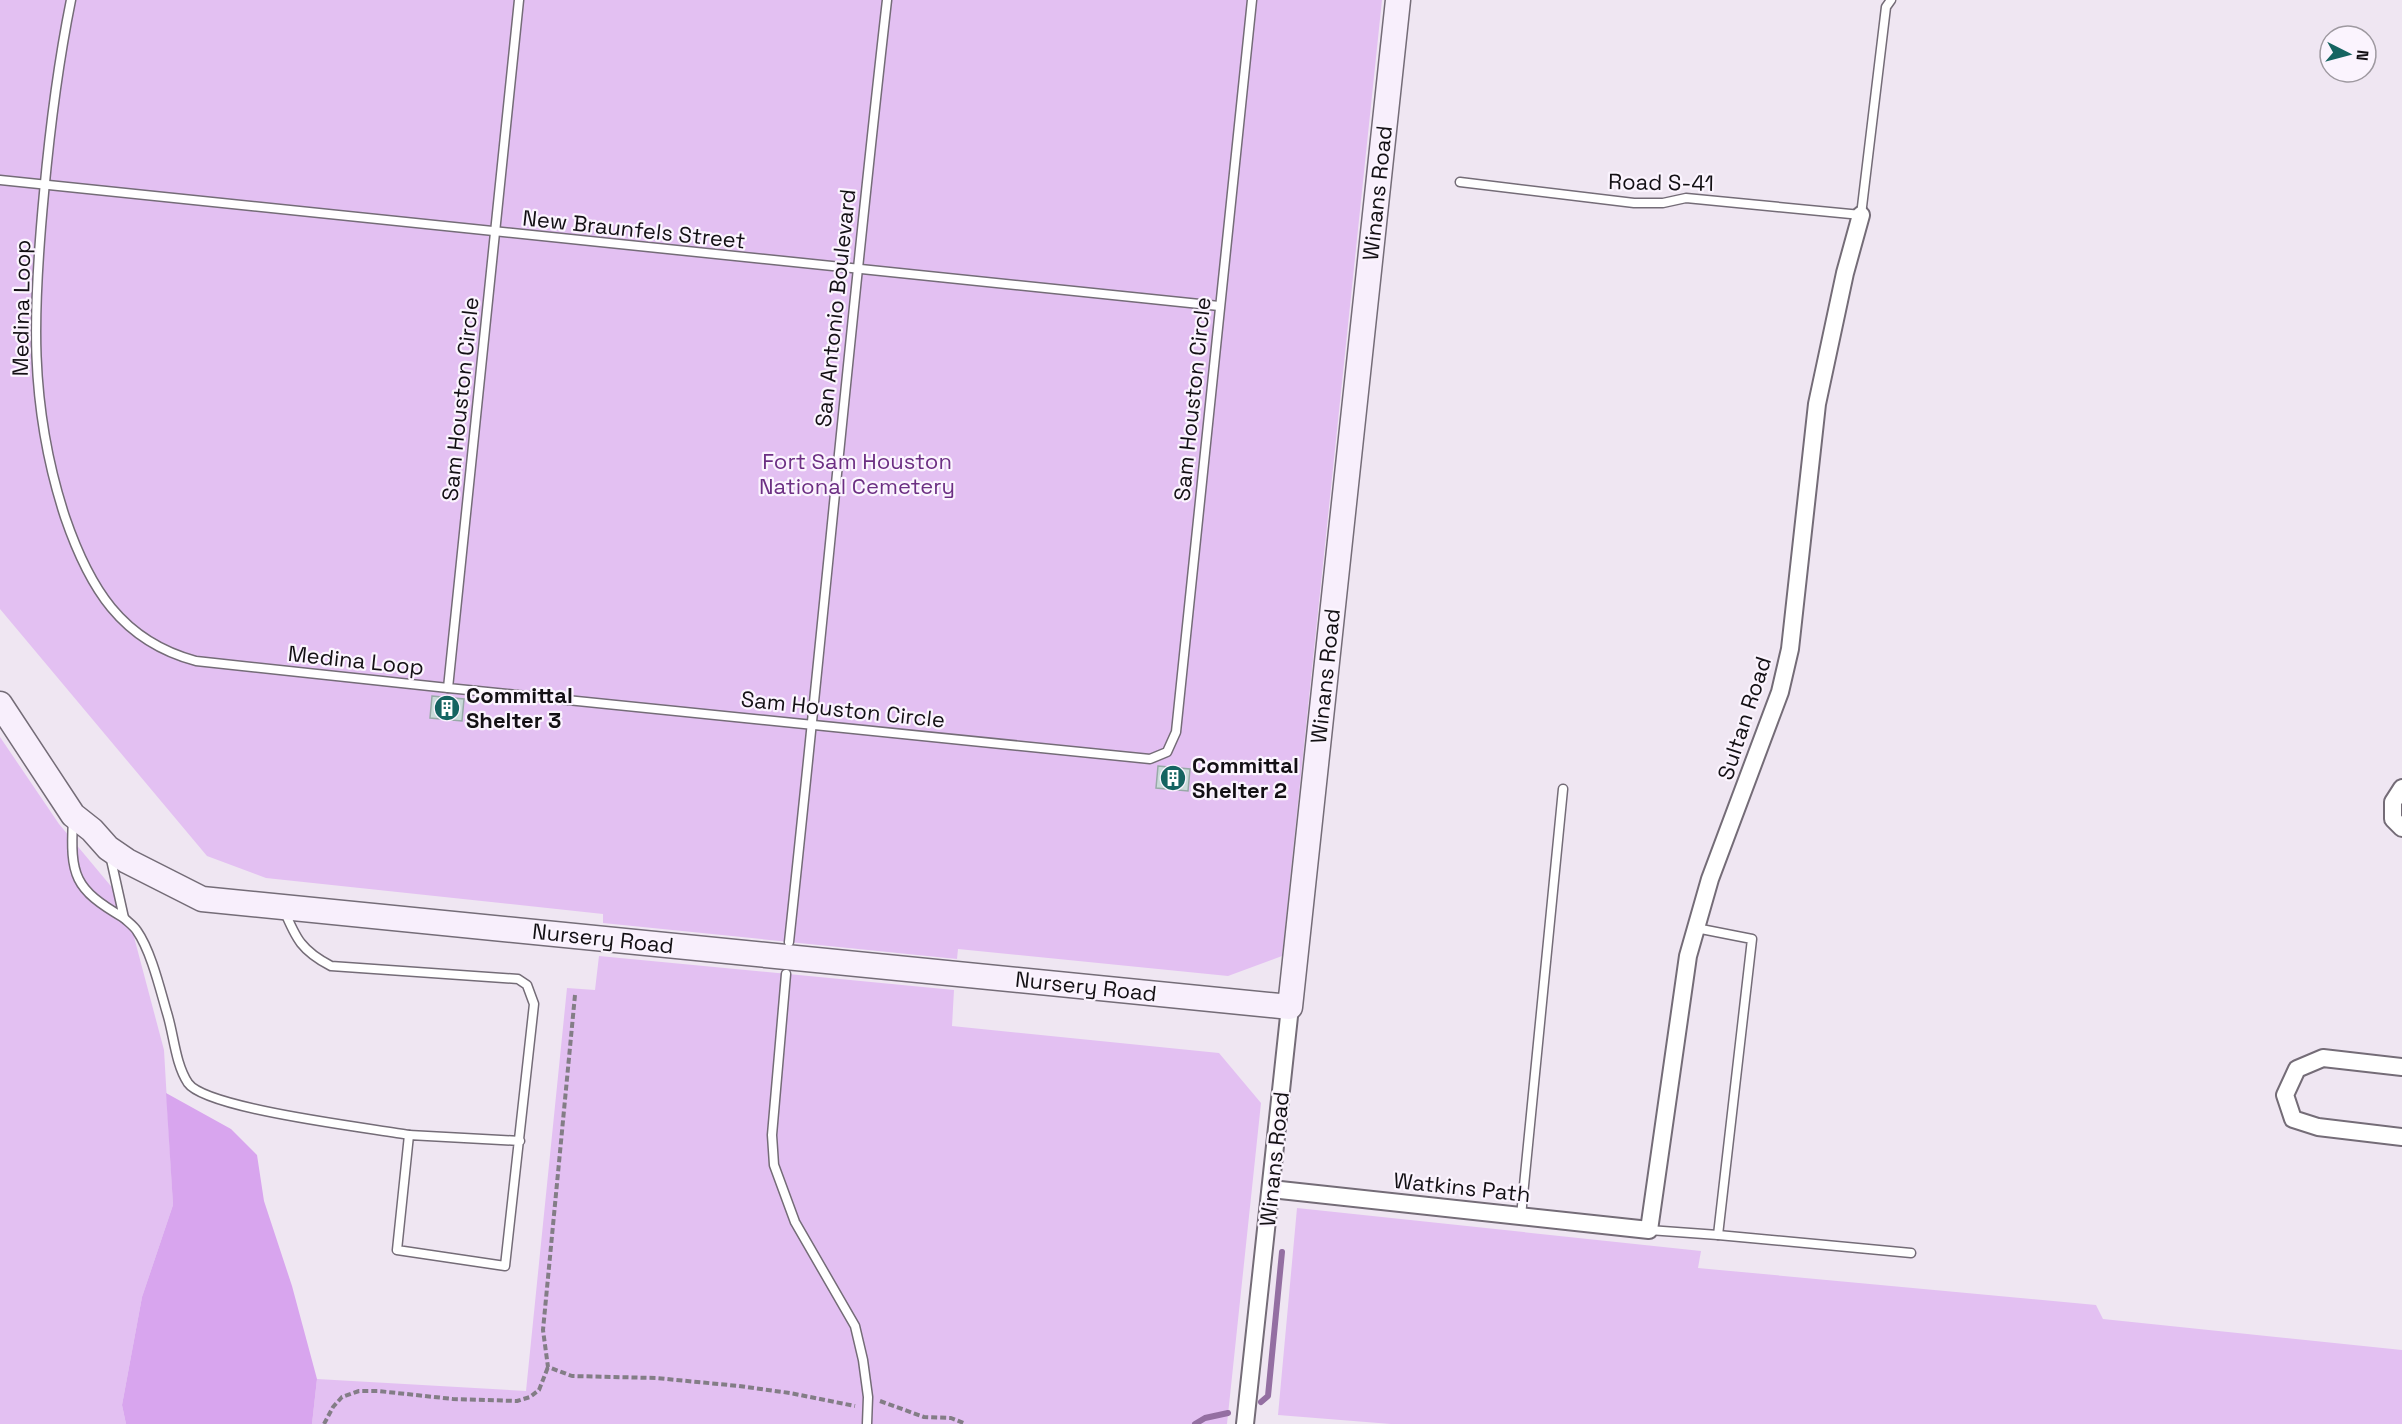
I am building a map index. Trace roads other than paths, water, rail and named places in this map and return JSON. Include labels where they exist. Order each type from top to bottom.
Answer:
[{"type":"street","name":"Winans Road","points":[[1245,1424],[1398,0]]},
{"type":"street","name":"Sultan Road","points":[[1649,1230],[1686,967],[1710,879],[1772,714],[1790,649],[1817,404],[1845,273],[1861,215]]},
{"type":"street","name":"Nursery Road","points":[[0,704],[73,815],[92,830],[108,848],[154,876],[202,899],[1290,1006]]},
{"type":"street","points":[[2402,788],[2393,802],[2393,819],[2402,828]]},
{"type":"street","points":[[2402,1066],[2324,1058],[2297,1069],[2285,1095],[2293,1119],[2318,1127],[2402,1137]]},
{"type":"street","name":"Watkins Path","points":[[1271,1189],[1649,1230]]},
{"type":"lane","name":"Medina Loop","points":[[70,0],[57,76],[37,263],[35,361],[43,425],[59,497],[75,543],[101,596],[115,614],[147,641],[196,661],[448,688]]},
{"type":"lane","name":"Sam Houston Circle","points":[[519,0],[448,688],[1145,759],[1155,758],[1167,752],[1176,732],[1252,0]]},
{"type":"lane","name":"San Antonio Boulevard","points":[[789,942],[856,269],[887,0]]},
{"type":"lane","points":[[1861,215],[1886,7],[1891,0]]},
{"type":"lane","name":"New Braunfels Street","points":[[0,180],[495,233],[1219,306]]},
{"type":"lane","name":"Road S-41","points":[[1460,182],[1634,203],[1663,203],[1686,198],[1861,215]]},
{"type":"lane","points":[[1521,1216],[1563,789]]},
{"type":"lane","points":[[73,815],[71,852],[74,869],[83,889],[101,905],[124,918],[137,931],[153,966],[181,1069],[189,1085],[206,1096],[253,1109],[409,1135],[520,1141]]},
{"type":"lane","points":[[108,848],[124,918]]},
{"type":"lane","points":[[283,907],[296,937],[314,957],[331,966],[518,980],[527,985],[534,1004],[505,1266],[397,1250],[409,1135]]},
{"type":"lane","points":[[1696,928],[1752,939],[1718,1235]]},
{"type":"lane","points":[[786,974],[773,1114],[774,1165],[795,1222],[855,1326],[868,1397],[867,1424]]},
{"type":"lane","points":[[1649,1230],[1911,1253]]},
{"type":"waterway","points":[[1261,1402],[1268,1396],[1282,1252]]},
{"type":"waterway","points":[[1195,1424],[1205,1418],[1228,1413]]},
{"type":"place","name":"Committal Shelter 3","points":[[447,708]]},
{"type":"place","name":"Committal Shelter 2","points":[[1173,778]]},
{"type":"park label","name":"Fort Sam Houston National Cemetery","points":[[857,474]]}]
